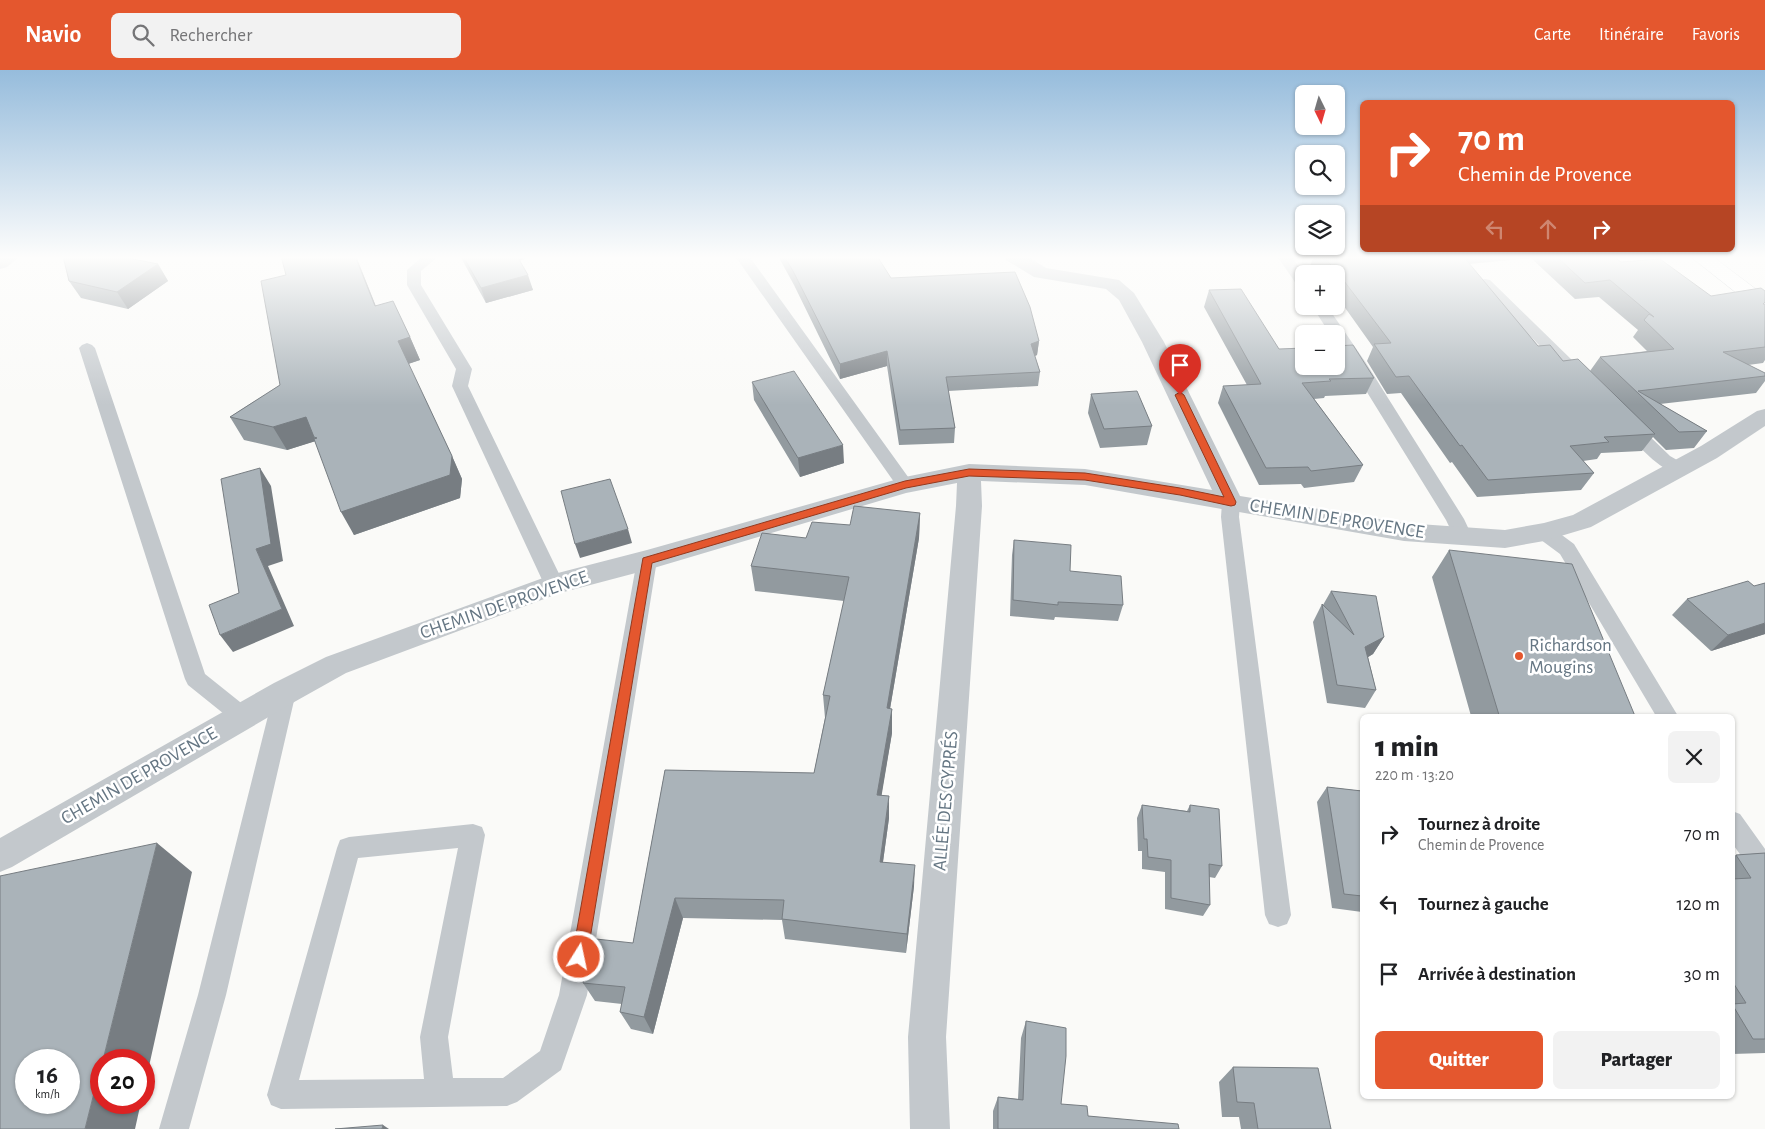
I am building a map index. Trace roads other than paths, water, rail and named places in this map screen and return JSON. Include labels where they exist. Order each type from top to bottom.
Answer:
[{"type":"street","points":[[1132,305],[1153,342],[1231,502]]},
{"type":"street","name":"CHEMIN DE PROVENCE","points":[[0,856],[242,716],[336,665],[554,584],[647,560],[905,485],[969,472],[1085,477],[1404,532],[1505,539],[1544,532],[1582,521],[1709,452],[1765,416]]},
{"type":"street","name":"ALLÉE DES CYPRÉS","points":[[930,1129],[927,1037],[969,506],[969,472]]},
{"type":"lane","points":[[426,305],[464,369],[460,386],[554,584]]},
{"type":"lane","points":[[777,305],[905,485]]},
{"type":"lane","points":[[1507,305],[1582,379]]},
{"type":"lane","points":[[1325,315],[1358,362],[1455,519],[1463,536]]},
{"type":"lane","points":[[87,348],[196,679],[242,716]]},
{"type":"lane","points":[[1616,413],[1664,460],[1678,468]]},
{"type":"lane","points":[[1231,502],[1230,517],[1278,916]]},
{"type":"lane","points":[[1544,532],[1568,549],[1666,714]]},
{"type":"lane","points":[[440,1092],[434,1037],[473,835],[350,848],[281,1095],[507,1092],[551,1060],[573,995],[647,560]]},
{"type":"lane","points":[[174,1129],[212,995],[285,692]]},
{"type":"lane","points":[[1735,826],[1765,869]]},
{"type":"place","name":"Richardson Mougins","points":[[1519,656]]}]
